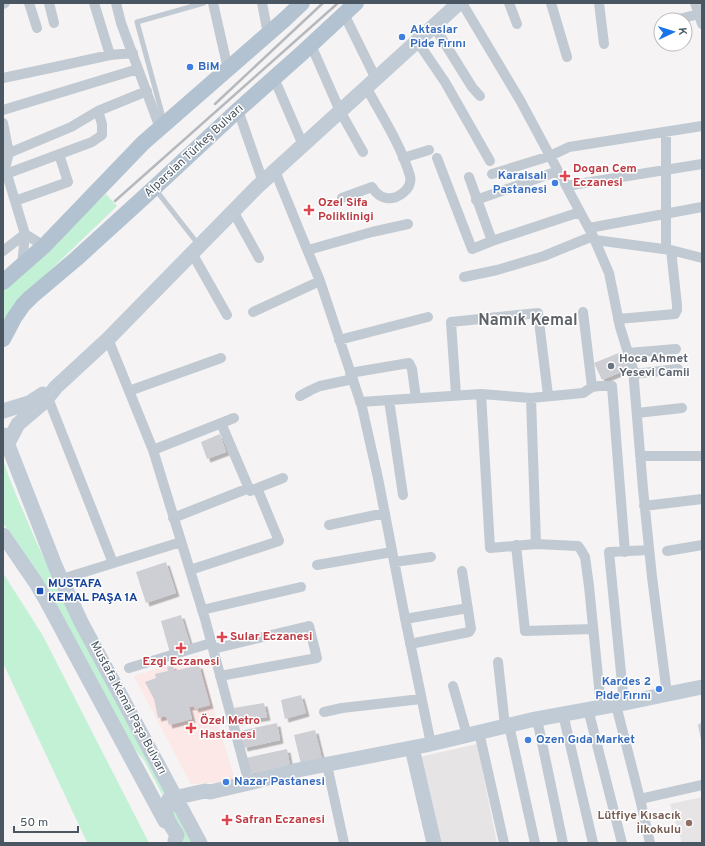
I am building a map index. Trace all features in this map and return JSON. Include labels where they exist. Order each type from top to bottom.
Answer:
[{"type":"main road","points":[[5,280],[44,246],[143,143],[302,3]]},
{"type":"main road","name":"Alparslan Türkeş Bulvarı","points":[[3,339],[14,318],[31,297],[76,259],[356,3]]},
{"type":"street","points":[[29,3],[37,28]]},
{"type":"street","points":[[49,3],[54,23]]},
{"type":"street","points":[[94,3],[110,55]]},
{"type":"street","points":[[116,3],[121,23],[138,69],[163,126]]},
{"type":"street","points":[[213,3],[228,68]]},
{"type":"street","points":[[262,3],[268,34]]},
{"type":"street","points":[[3,410],[28,403],[50,392],[108,339],[195,249],[263,182],[460,3],[520,100],[592,235],[609,273],[618,319],[634,374],[644,506],[667,694]]},
{"type":"street","points":[[508,3],[517,24]]},
{"type":"street","points":[[551,3],[567,57]]},
{"type":"street","points":[[599,3],[604,44]]},
{"type":"street","points":[[695,3],[700,19]]},
{"type":"street","points":[[342,198],[372,187],[375,192],[386,198],[391,198],[405,192],[408,188],[410,179],[403,158],[344,14]]},
{"type":"street","points":[[434,26],[480,96]]},
{"type":"street","points":[[417,41],[446,82],[490,160]]},
{"type":"street","points":[[311,45],[340,111],[363,152]]},
{"type":"street","points":[[3,78],[110,55],[133,53]]},
{"type":"street","points":[[3,110],[138,69]]},
{"type":"street","points":[[274,78],[303,145]]},
{"type":"street","points":[[6,154],[71,127],[98,111],[147,91]]},
{"type":"street","points":[[238,110],[263,182]]},
{"type":"street","points":[[6,174],[92,142],[102,136],[102,124],[98,111]]},
{"type":"street","points":[[3,123],[6,174],[25,234],[22,266]]},
{"type":"street","points":[[492,174],[550,156],[569,147],[702,126]]},
{"type":"street","points":[[618,319],[675,314],[677,310],[668,250],[665,170],[666,132]]},
{"type":"street","points":[[403,158],[429,150]]},
{"type":"street","points":[[15,201],[68,182],[59,154]]},
{"type":"street","points":[[437,158],[472,249],[580,212]]},
{"type":"street","points":[[566,186],[702,164]]},
{"type":"street","points":[[275,171],[320,281],[360,402],[378,478],[431,744]]},
{"type":"street","points":[[476,200],[558,171]]},
{"type":"street","points":[[469,177],[492,241]]},
{"type":"street","points":[[464,277],[497,270],[544,256],[592,235],[666,214],[702,208]]},
{"type":"street","points":[[233,211],[259,258]]},
{"type":"street","points":[[308,250],[372,232],[408,224]]},
{"type":"street","points":[[25,234],[44,246]]},
{"type":"street","points":[[3,251],[25,234]]},
{"type":"street","points":[[592,235],[702,258]]},
{"type":"street","points":[[195,249],[227,315]]},
{"type":"street","points":[[253,312],[320,281]]},
{"type":"street","points":[[583,312],[592,387]]},
{"type":"street","points":[[456,395],[451,322],[538,313],[548,395]]},
{"type":"street","points":[[339,340],[428,318]]},
{"type":"street","points":[[108,339],[153,450],[202,610],[249,783]]},
{"type":"street","points":[[628,352],[676,349]]},
{"type":"street","points":[[129,391],[221,358]]},
{"type":"street","points":[[300,396],[320,386],[351,376],[409,363],[412,369],[416,398]]},
{"type":"street","points":[[634,374],[678,369]]},
{"type":"street","points":[[360,402],[481,394],[531,398],[583,392],[592,387],[612,386],[626,552]]},
{"type":"street","points":[[5,439],[18,424],[44,402],[50,392]]},
{"type":"street","points":[[50,392],[113,563]]},
{"type":"street","points":[[481,394],[490,548],[536,544],[578,546],[585,557],[593,629],[595,708],[622,843]]},
{"type":"street","points":[[531,398],[536,544]]},
{"type":"street","points":[[389,400],[403,495]]},
{"type":"street","points":[[637,413],[682,408]]},
{"type":"street","points":[[153,450],[234,418]]},
{"type":"street","points":[[190,570],[279,541],[221,423]]},
{"type":"street","name":"Mustafa Kemal Paşa Bulvarı","points":[[5,439],[60,576],[91,640],[173,796],[200,843]]},
{"type":"street","points":[[640,456],[702,456]]},
{"type":"street","points":[[174,518],[283,478]]},
{"type":"street","points":[[644,506],[702,498]]},
{"type":"street","points":[[330,525],[385,513]]},
{"type":"street","name":"Mustafa Kemal Paşa Bulvarı","points":[[3,535],[36,583],[176,842]]},
{"type":"street","points":[[60,576],[113,563],[181,542]]},
{"type":"street","points":[[516,545],[525,631],[593,629]]},
{"type":"street","points":[[668,551],[702,545]]},
{"type":"street","points":[[649,550],[609,552],[620,704],[650,843]]},
{"type":"street","points":[[318,565],[392,552]]},
{"type":"street","points":[[394,562],[431,557]]},
{"type":"street","points":[[410,644],[469,632],[471,629],[462,571]]},
{"type":"street","points":[[202,610],[301,587]]},
{"type":"street","points":[[405,619],[468,608]]},
{"type":"street","points":[[129,668],[212,646],[310,626],[317,658],[220,676]]},
{"type":"street","points":[[498,662],[507,725],[535,843]]},
{"type":"street","points":[[453,686],[473,734],[504,843]]},
{"type":"street","points":[[126,749],[140,758],[160,795],[206,795],[210,792],[298,770],[431,744],[507,725],[702,687]]},
{"type":"street","points":[[324,712],[342,708],[421,698]]},
{"type":"street","points":[[563,714],[592,843]]},
{"type":"street","points":[[537,719],[563,843]]},
{"type":"street","points":[[412,748],[434,843]]},
{"type":"street","points":[[327,765],[344,843]]},
{"type":"street","points":[[640,799],[702,785]]},
{"type":"street","points":[[173,796],[165,808],[167,817],[177,835],[176,842]]},
{"type":"street","points":[[187,819],[188,807],[194,796]]},
{"type":"lane","points":[[163,126],[137,22],[204,3]]},
{"type":"lane","points":[[154,188],[195,249]]},
{"type":"shaded area","name":"Özel Metro Hastanesi","points":[[198,655],[235,781],[191,784],[134,676]]},
{"type":"shaded area","points":[[477,744],[497,843],[439,843],[420,757]]},
{"type":"shaded area","name":"Lütfiye Kısacık İlkokulu","points":[[702,797],[702,843],[682,843],[670,804]]},
{"type":"green space","points":[[106,194],[117,206],[15,304],[3,321],[3,290]]},
{"type":"green space","points":[[3,460],[18,500],[50,571],[98,666],[166,792],[162,794],[144,760],[131,745],[32,565],[3,523]]},
{"type":"green space","points":[[3,573],[43,636],[149,843],[88,843],[85,838],[3,663]]},
{"type":"green space","points":[[175,809],[193,843],[184,843],[168,813]]},
{"type":"building","name":"Hoca Ahmet Yesevi Camii","points":[[621,352],[628,369],[602,380],[594,363]]},
{"type":"building","points":[[220,434],[226,452],[207,459],[201,442]]},
{"type":"building","points":[[166,562],[176,593],[146,603],[136,572]]},
{"type":"building","points":[[181,615],[191,647],[170,653],[161,621]]},
{"type":"building","points":[[173,665],[174,671],[199,665],[210,705],[195,709],[194,706],[189,707],[192,719],[169,725],[166,716],[158,718],[154,699],[145,682],[156,678],[155,674],[168,671],[167,667]]},
{"type":"building","points":[[301,695],[306,713],[285,719],[281,700]]},
{"type":"building","points":[[264,703],[267,717],[236,722],[234,708]]},
{"type":"building","points":[[702,722],[702,740],[701,740],[698,725]]},
{"type":"building","points":[[277,723],[280,740],[244,748],[240,731]]},
{"type":"building","points":[[315,730],[322,759],[301,764],[294,735]]},
{"type":"building","points":[[287,749],[290,766],[249,774],[246,758]]},
{"type":"railway","points":[[215,104],[323,3]]},
{"type":"railway","points":[[115,201],[338,3]]},
{"type":"place","name":"Aktaslar Pide Fırını","points":[[402,37]]},
{"type":"place","name":"BiM","points":[[190,67]]},
{"type":"place","name":"Dogan Cem Eczanesi","points":[[565,176]]},
{"type":"place","name":"Karaisalı Pastanesi","points":[[555,183]]},
{"type":"place","name":"Ozel Sifa Poliklinigi","points":[[309,210]]},
{"type":"place","name":"Hoca Ahmet Yesevi Camii","points":[[611,366]]},
{"type":"place","name":"MUSTAFA KEMAL PAŞA 1A","points":[[40,591]]},
{"type":"place","name":"Sular Eczanesi","points":[[222,637]]},
{"type":"place","name":"Ezgi Eczanesi","points":[[181,648]]},
{"type":"place","name":"Kardes 2 Pide Fırını","points":[[659,689]]},
{"type":"place","name":"Özel Metro Hastanesi","points":[[191,728]]},
{"type":"place","name":"Ozen Gıda Market","points":[[528,740]]},
{"type":"place","name":"Nazar Pastanesi","points":[[226,782]]},
{"type":"place","name":"Safran Eczanesi","points":[[227,820]]},
{"type":"place","name":"Lütfiye Kısacık İlkokulu","points":[[689,823]]},
{"type":"district","name":"Namık Kemal","points":[[528,321]]}]
